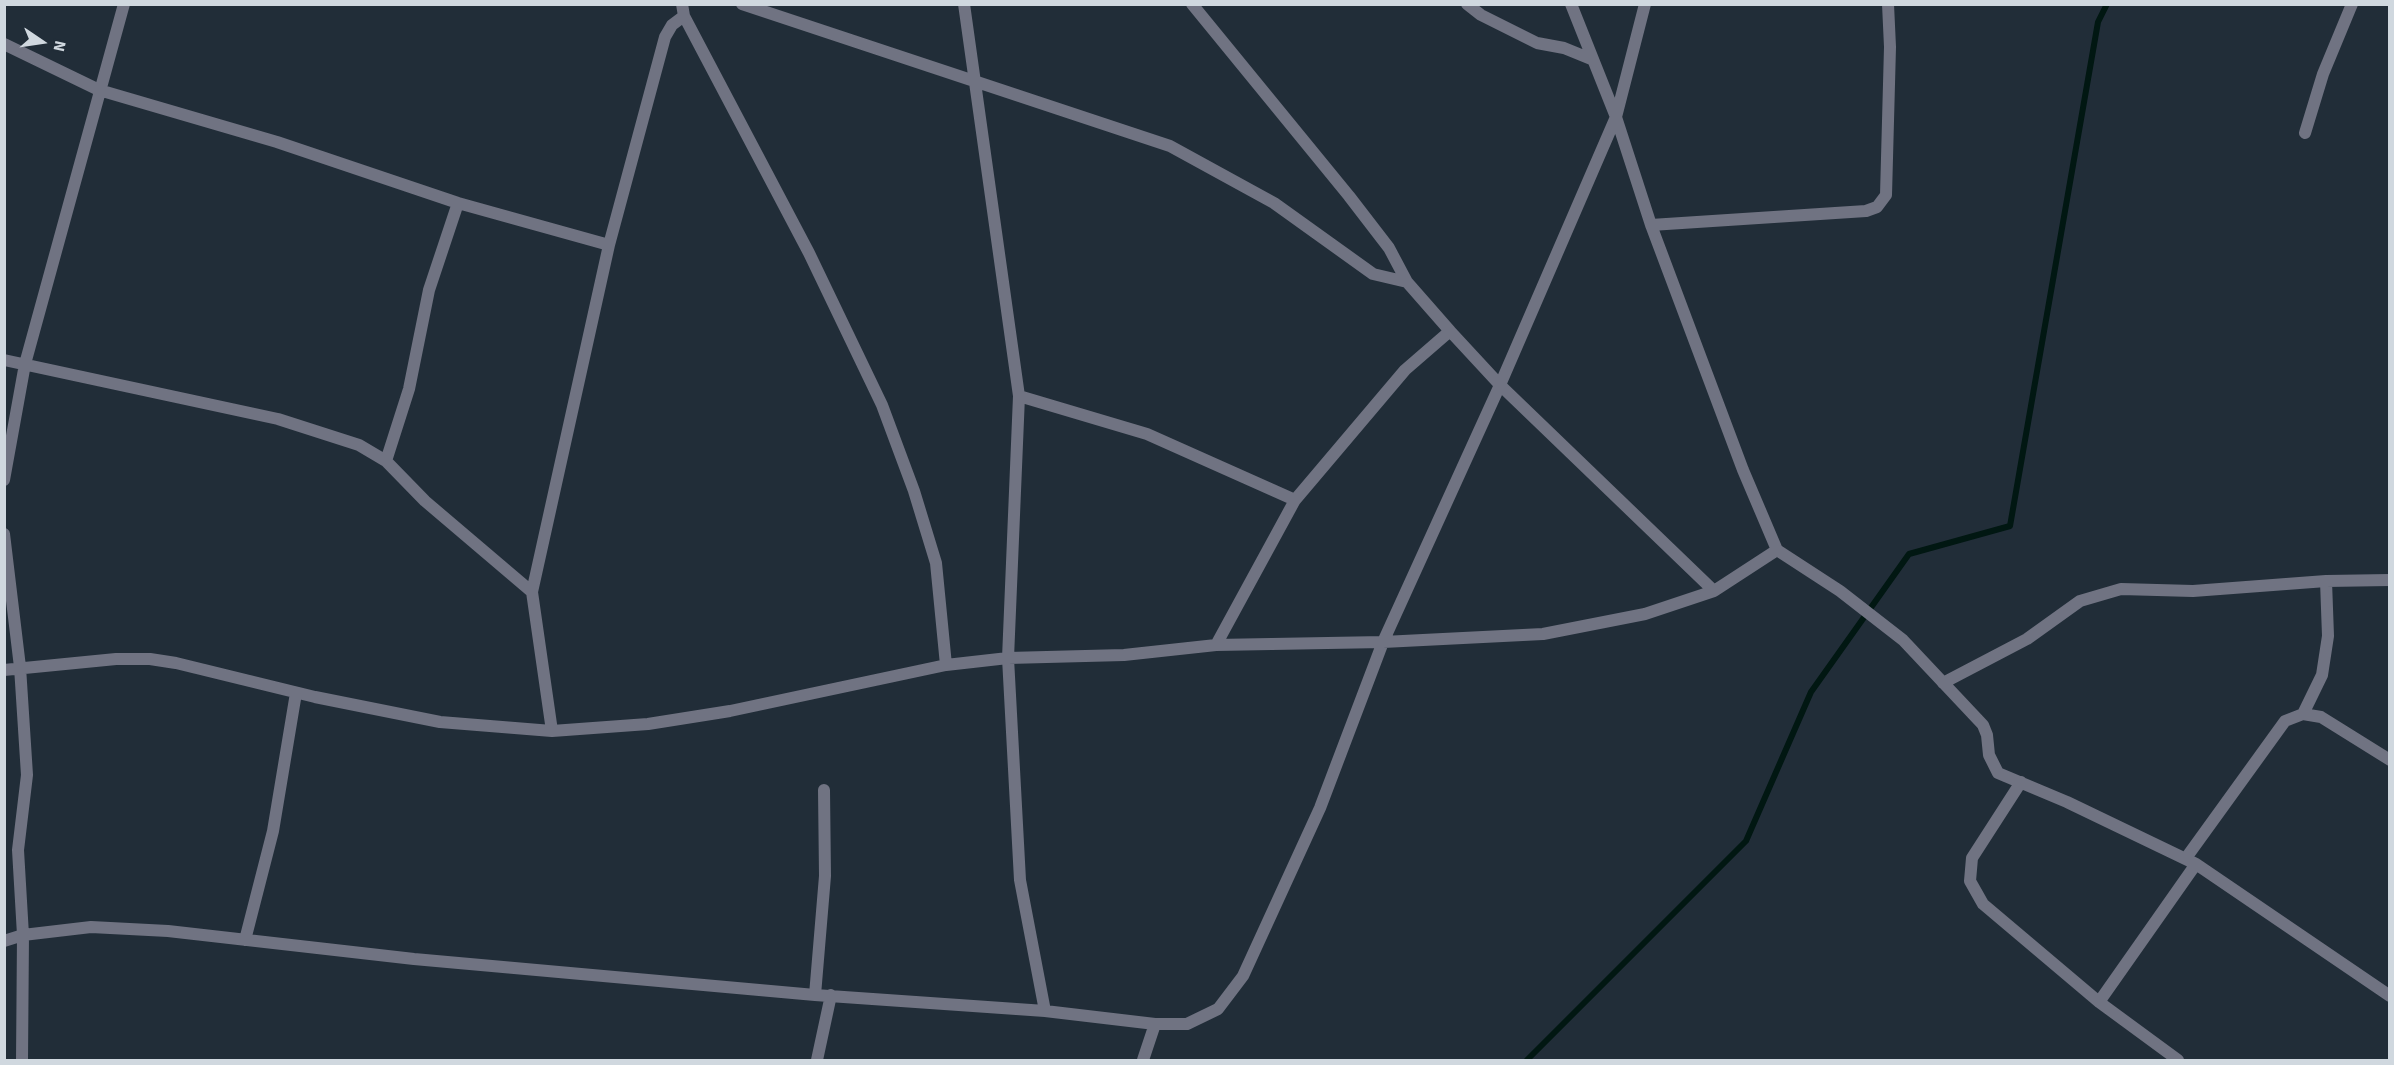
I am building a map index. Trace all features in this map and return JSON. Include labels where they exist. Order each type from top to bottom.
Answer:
[{"type":"street","points":[[4,480],[25,364],[124,4]]},
{"type":"street","points":[[742,4],[1170,146],[1274,203],[1373,274],[1407,282]]},
{"type":"street","points":[[964,4],[1019,396],[1008,658],[1020,880],[1045,1011]]},
{"type":"street","points":[[1192,4],[1349,196],[1389,248],[1407,282],[1450,332],[1500,385],[1714,591]]},
{"type":"street","points":[[1467,4],[1481,15],[1538,43],[1564,48],[1591,59]]},
{"type":"street","points":[[1571,4],[1616,117],[1651,225],[1743,470],[1777,550],[1840,591],[1903,640],[1983,725],[1987,735],[1989,755],[1998,773],[2191,861],[2390,996]]},
{"type":"street","points":[[4,941],[23,935],[91,927],[168,931],[414,959],[815,995],[1045,1011],[1155,1024],[1187,1024],[1218,1009],[1243,976],[1320,808],[1383,642],[1500,385],[1616,117],[1645,4]]},
{"type":"street","points":[[1651,225],[1866,211],[1877,207],[1886,195],[1890,47],[1888,4]]},
{"type":"street","points":[[2305,133],[2323,74],[2352,4]]},
{"type":"street","points":[[552,731],[532,592],[609,245],[665,37],[683,10],[809,253],[882,405],[914,491],[936,563],[946,665]]},
{"type":"street","points":[[4,44],[99,90],[277,142],[458,203],[609,245]]},
{"type":"street","points":[[386,460],[409,389],[429,290],[458,203]]},
{"type":"street","points":[[1216,645],[1295,500],[1405,370],[1450,332]]},
{"type":"street","points":[[4,360],[278,419],[359,445],[386,460],[425,501],[532,592]]},
{"type":"street","points":[[1019,396],[1147,434],[1182,447],[1295,500]]},
{"type":"street","points":[[4,534],[20,667],[27,775],[18,850],[23,935],[22,1060]]},
{"type":"street","points":[[4,670],[116,659],[150,659],[176,663],[296,693],[440,722],[552,731],[648,724],[730,711],[946,665],[1008,658],[1124,655],[1216,645],[1383,642],[1543,634],[1644,614],[1714,591],[1777,550]]},
{"type":"street","points":[[1943,683],[2027,639],[2080,601],[2121,589],[2193,591],[2326,581],[2390,580]]},
{"type":"street","points":[[2303,714],[2322,675],[2328,636],[2326,581]]},
{"type":"street","points":[[245,940],[273,831],[296,693]]},
{"type":"street","points":[[2099,1002],[2285,721],[2303,714],[2321,717],[2390,760]]},
{"type":"street","points":[[2021,782],[1972,858],[1971,881],[1983,904],[2099,1002],[2178,1060]]},
{"type":"street","points":[[815,995],[825,876],[824,790]]},
{"type":"street","points":[[817,1060],[831,995]]},
{"type":"street","points":[[1143,1060],[1155,1024]]},
{"type":"waterway","points":[[1527,1060],[1746,841],[1811,692],[1909,554],[2010,526],[2098,22],[2107,4]]}]
